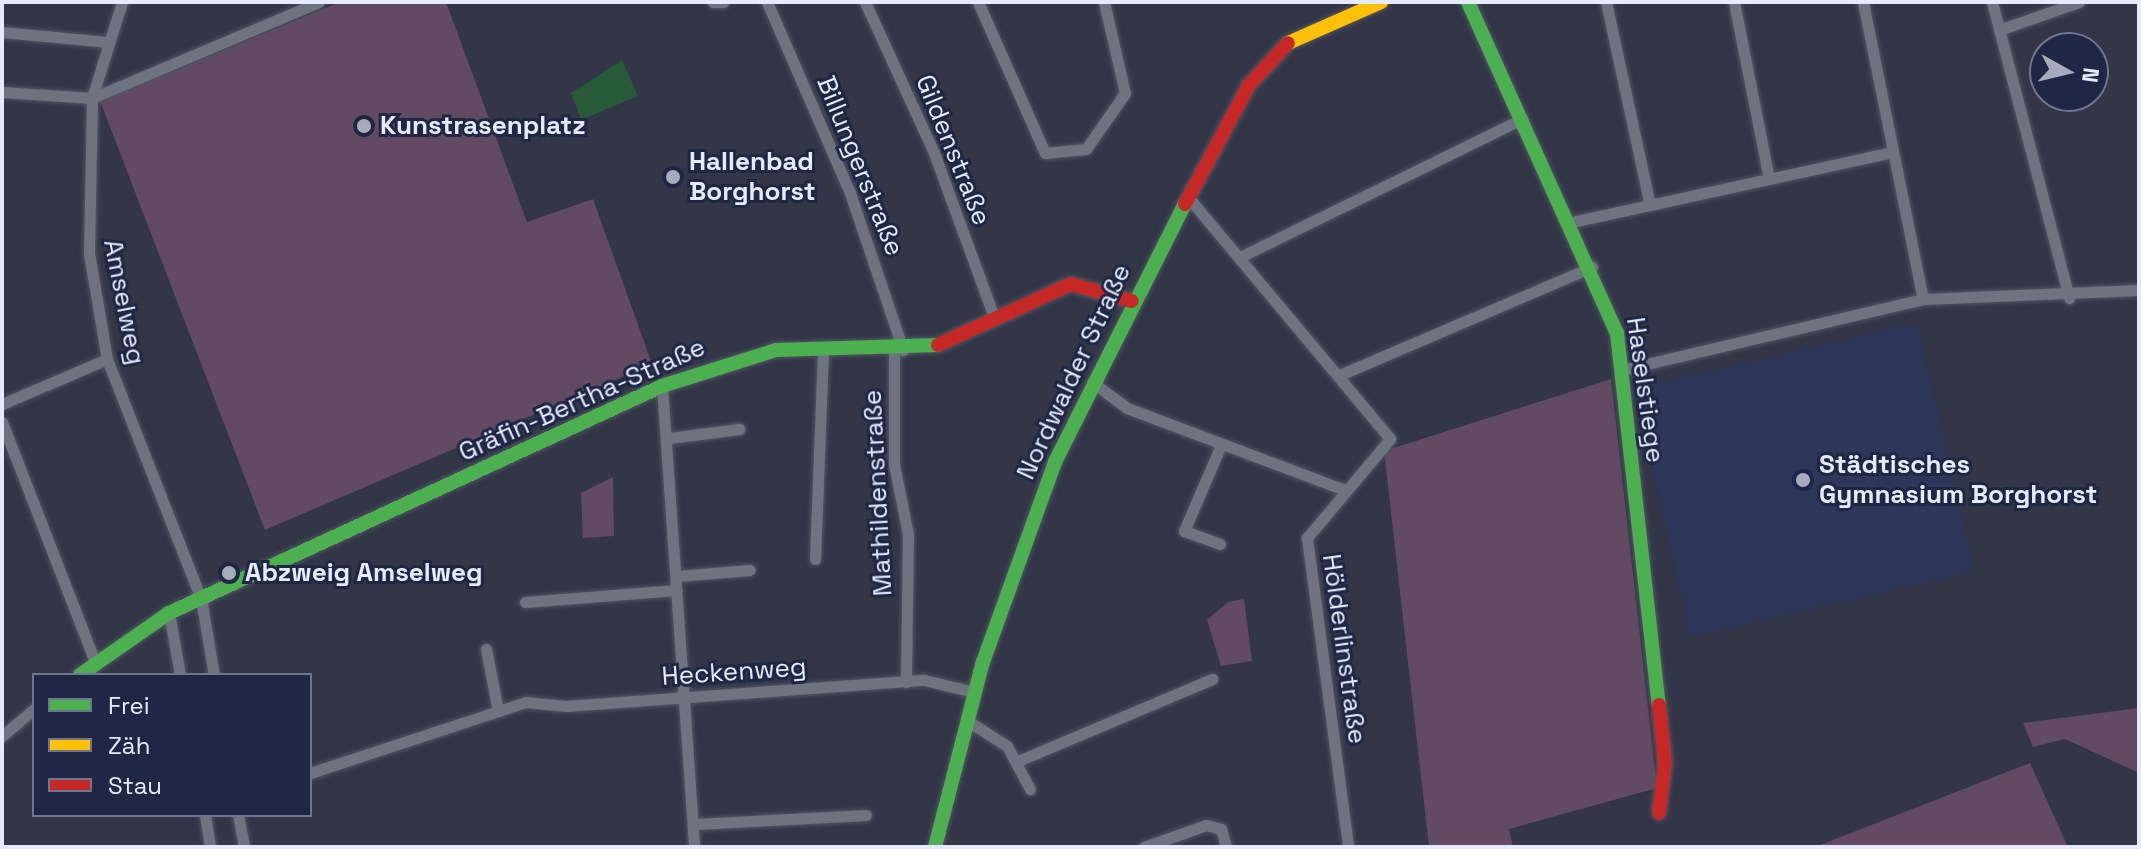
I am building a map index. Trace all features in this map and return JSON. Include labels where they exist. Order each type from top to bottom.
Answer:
[{"type":"street","name":"Amselweg","points":[[122,2],[92,98],[85,173],[89,253],[107,359],[201,599],[214,673]]},
{"type":"street","points":[[2,92],[92,98],[319,2]]},
{"type":"street","points":[[713,2],[723,2]]},
{"type":"street","name":"Billungerstraße","points":[[767,2],[850,193],[898,350]]},
{"type":"street","name":"Gildenstraße","points":[[865,2],[934,153],[994,317]]},
{"type":"street","points":[[978,2],[1045,153],[1086,149],[1125,93],[1104,2]]},
{"type":"street","name":"Nordwalder Straße","points":[[935,847],[974,692],[1044,489],[1132,301],[1188,197],[1272,56],[1300,33],[1356,6],[1381,2]]},
{"type":"street","name":"Haselstiege","points":[[1468,2],[1572,222],[1617,333],[1665,763],[1659,813]]},
{"type":"street","points":[[1606,2],[1649,201]]},
{"type":"street","points":[[1734,2],[1768,174]]},
{"type":"street","points":[[1863,2],[1923,299]]},
{"type":"street","points":[[1992,2],[2069,298]]},
{"type":"street","points":[[1999,30],[2079,2]]},
{"type":"street","points":[[2,32],[107,42]]},
{"type":"street","points":[[1242,256],[1522,119]]},
{"type":"street","points":[[1572,222],[1768,174],[1892,152]]},
{"type":"street","points":[[1188,197],[1342,374],[1592,267]]},
{"type":"street","name":"Gräfin-Bertha-Straße","points":[[83,673],[169,613],[662,386],[736,359],[823,348],[898,350],[938,345],[1071,284],[1132,301]]},
{"type":"street","points":[[1621,370],[1923,299],[2069,298],[2139,290]]},
{"type":"street","points":[[815,559],[823,348]]},
{"type":"street","name":"Mathildenstraße","points":[[898,350],[894,464],[908,535],[906,682]]},
{"type":"street","points":[[2,404],[107,359]]},
{"type":"street","name":"Hölderlinstraße","points":[[1342,374],[1390,439],[1343,489],[1307,538],[1348,847]]},
{"type":"street","points":[[1092,382],[1127,408],[1343,489]]},
{"type":"street","points":[[662,386],[669,438],[677,590],[696,824],[694,847]]},
{"type":"street","points":[[2,422],[96,664]]},
{"type":"street","points":[[669,438],[739,429]]},
{"type":"street","points":[[1220,544],[1184,531],[1221,445]]},
{"type":"street","points":[[677,576],[750,570]]},
{"type":"street","points":[[525,602],[677,590]]},
{"type":"street","points":[[169,613],[180,673]]},
{"type":"street","points":[[486,649],[498,711]]},
{"type":"street","points":[[1018,761],[1212,679]]},
{"type":"street","name":"Heckenweg","points":[[312,772],[526,702],[686,698],[906,682],[974,692]]},
{"type":"street","points":[[2,736],[32,711]]},
{"type":"street","points":[[968,721],[994,733],[1018,761],[1030,789]]},
{"type":"street","points":[[696,824],[866,815]]},
{"type":"street","points":[[205,817],[208,846]]},
{"type":"street","points":[[238,817],[244,847]]},
{"type":"street","points":[[1144,847],[1206,825],[1221,829],[1226,847]]},
{"type":"shaded area","points":[[340,2],[446,2],[527,222],[593,199],[652,364],[265,530],[100,101]]},
{"type":"shaded area","points":[[622,60],[638,96],[581,120],[571,93]]},
{"type":"shaded area","name":"Städtisches Gymnasium Borghorst","points":[[1917,323],[1974,571],[1691,637],[1633,388]]},
{"type":"shaded area","points":[[1611,379],[1657,788],[1509,829],[1513,847],[1429,847],[1384,451]]},
{"type":"shaded area","points":[[613,477],[614,536],[583,538],[581,493]]},
{"type":"shaded area","points":[[1244,599],[1252,661],[1221,666],[1207,620],[1228,602]]},
{"type":"shaded area","points":[[2139,708],[2139,773],[2065,739],[2033,747],[2023,723]]},
{"type":"shaded area","points":[[2030,763],[2068,847],[1815,847]]},
{"type":"traffic: fast","points":[[1468,2],[1617,333],[1659,705]]},
{"type":"traffic: fast","points":[[935,847],[983,662],[1055,462],[1185,204]]},
{"type":"traffic: fast","points":[[83,673],[169,613],[662,386],[776,350],[938,345]]},
{"type":"traffic: slow","points":[[1288,43],[1381,2]]},
{"type":"traffic: jam","points":[[1185,204],[1249,85],[1288,43]]},
{"type":"traffic: jam","points":[[938,345],[1071,284],[1132,301]]},
{"type":"traffic: jam","points":[[1659,705],[1665,763],[1659,813]]},
{"type":"place","name":"Kunstrasenplatz","points":[[364,126]]},
{"type":"place","name":"Hallenbad Borghorst","points":[[673,177]]},
{"type":"place","name":"Städtisches Gymnasium Borghorst","points":[[1803,480]]},
{"type":"place","name":"Abzweig Amselweg","points":[[229,573]]}]
